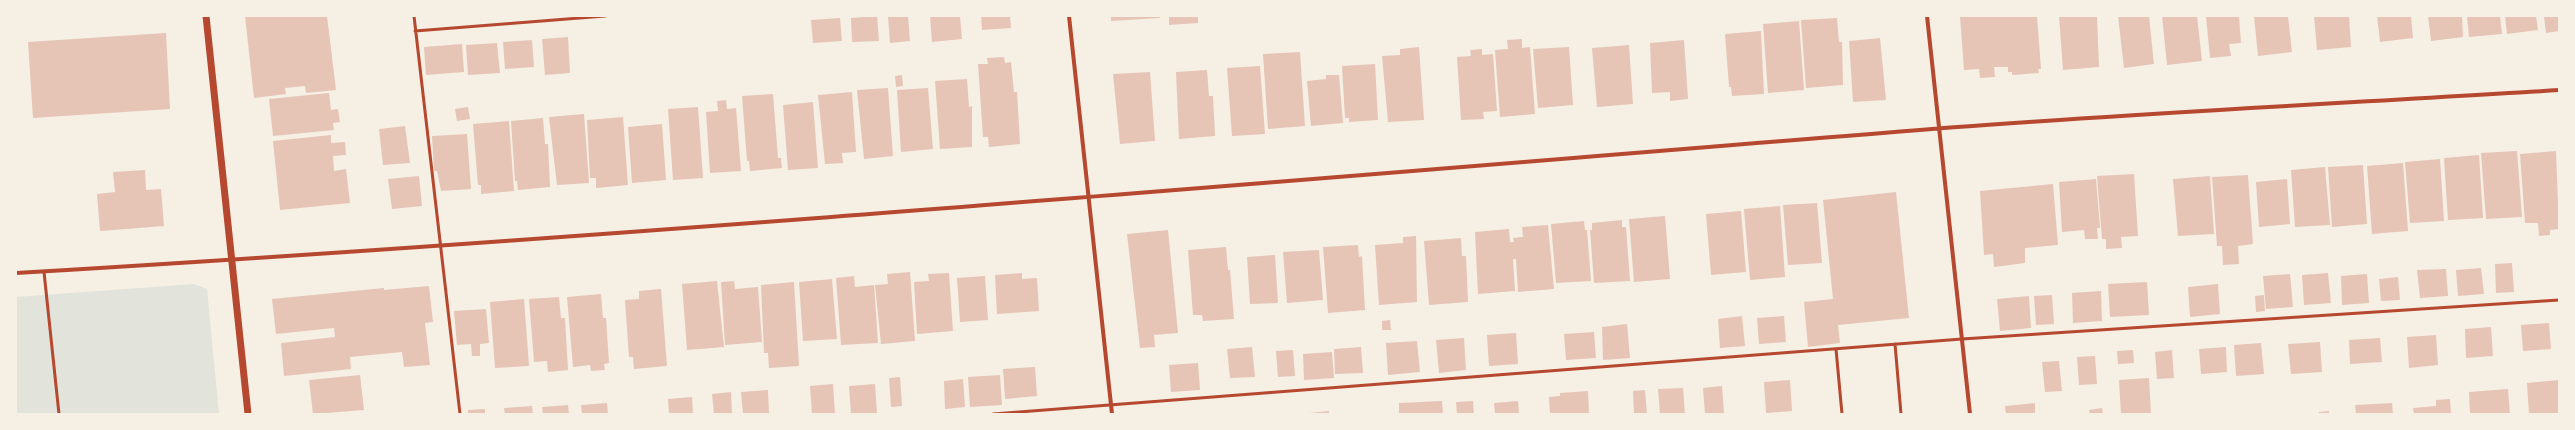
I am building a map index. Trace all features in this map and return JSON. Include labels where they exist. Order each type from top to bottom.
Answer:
[{"type":"street","points":[[206,16],[230,261],[248,414]]},
{"type":"street","points":[[1069,16],[1087,197],[1112,414]]},
{"type":"street","points":[[1927,16],[1970,414]]},
{"type":"street","points":[[16,273],[230,261],[1087,197],[1939,129],[2559,90]]},
{"type":"lane","points":[[414,16],[460,414]]},
{"type":"lane","points":[[415,31],[605,16]]},
{"type":"lane","points":[[44,272],[59,414]]},
{"type":"lane","points":[[993,414],[1962,339],[2559,300]]},
{"type":"lane","points":[[1895,344],[1901,414]]},
{"type":"lane","points":[[1836,349],[1842,414]]},
{"type":"shaded area","points":[[194,284],[207,289],[219,414],[16,414],[16,297]]},
{"type":"building","points":[[245,16],[327,16],[336,90],[306,93],[305,86],[285,88],[286,94],[254,98]]},
{"type":"building","points":[[877,16],[879,41],[852,42],[851,18]]},
{"type":"building","points":[[888,16],[908,16],[910,41],[890,43]]},
{"type":"building","points":[[930,16],[960,16],[962,39],[932,42]]},
{"type":"building","points":[[981,16],[1010,16],[1011,28],[982,30]]},
{"type":"building","points":[[1111,16],[1160,16],[1160,18],[1111,21]]},
{"type":"building","points":[[1169,16],[1198,16],[1198,23],[1169,25]]},
{"type":"building","points":[[1960,16],[2037,16],[2041,69],[2038,69],[2039,73],[2012,75],[2012,72],[2008,72],[2008,67],[1994,67],[1995,77],[1980,78],[1979,69],[1964,70]]},
{"type":"building","points":[[2059,16],[2097,17],[2099,67],[2063,70]]},
{"type":"building","points":[[2118,16],[2149,16],[2154,64],[2124,68]]},
{"type":"building","points":[[2162,16],[2197,16],[2202,61],[2167,65]]},
{"type":"building","points":[[2206,16],[2239,16],[2241,43],[2229,44],[2231,56],[2210,58]]},
{"type":"building","points":[[2254,16],[2288,16],[2292,52],[2258,56]]},
{"type":"building","points":[[2314,16],[2349,16],[2351,47],[2317,50]]},
{"type":"building","points":[[2377,16],[2411,16],[2413,38],[2380,42]]},
{"type":"building","points":[[2428,16],[2462,16],[2463,37],[2431,41]]},
{"type":"building","points":[[2467,16],[2500,16],[2502,34],[2469,37]]},
{"type":"building","points":[[2505,16],[2536,16],[2538,30],[2507,34]]},
{"type":"building","points":[[2544,16],[2559,16],[2559,31],[2546,33]]},
{"type":"building","points":[[840,18],[842,41],[813,43],[811,20]]},
{"type":"building","points":[[1837,18],[1839,42],[1842,42],[1843,85],[1806,88],[1801,20]]},
{"type":"building","points":[[1799,21],[1804,90],[1768,93],[1763,24]]},
{"type":"building","points":[[1761,31],[1764,94],[1732,96],[1731,87],[1729,87],[1725,34]]},
{"type":"building","points":[[166,33],[170,109],[33,118],[28,42]]},
{"type":"building","points":[[568,37],[570,73],[545,75],[542,39]]},
{"type":"building","points":[[1880,38],[1886,100],[1853,102],[1849,41]]},
{"type":"building","points":[[1522,39],[1522,48],[1530,47],[1535,114],[1500,117],[1495,50],[1508,49],[1507,40]]},
{"type":"building","points":[[532,40],[534,67],[505,69],[503,42]]},
{"type":"building","points":[[1684,40],[1688,99],[1670,101],[1670,92],[1652,93],[1650,43]]},
{"type":"building","points":[[497,43],[500,73],[468,75],[466,45]]},
{"type":"building","points":[[462,44],[464,72],[426,75],[424,47]]},
{"type":"building","points":[[1629,45],[1633,104],[1597,107],[1592,48]]},
{"type":"building","points":[[1419,47],[1424,120],[1388,122],[1382,56],[1400,55],[1400,49]]},
{"type":"building","points":[[1569,47],[1573,105],[1538,108],[1533,49]]},
{"type":"building","points":[[1482,49],[1482,55],[1493,54],[1497,111],[1483,112],[1484,119],[1461,120],[1457,57],[1471,56],[1470,50]]},
{"type":"building","points":[[1300,52],[1305,126],[1268,129],[1263,54]]},
{"type":"building","points":[[1004,57],[1005,63],[1011,62],[1014,92],[1017,92],[1020,144],[989,147],[988,137],[983,137],[978,64],[988,64],[987,58]]},
{"type":"building","points":[[1375,64],[1378,120],[1349,122],[1349,118],[1345,118],[1342,66]]},
{"type":"building","points":[[1260,66],[1265,134],[1232,136],[1227,68]]},
{"type":"building","points":[[1207,70],[1209,96],[1213,96],[1215,136],[1179,139],[1176,72]]},
{"type":"building","points":[[1150,72],[1155,141],[1120,144],[1113,74]]},
{"type":"building","points":[[902,75],[903,86],[896,87],[895,76]]},
{"type":"building","points":[[1326,75],[1339,75],[1343,123],[1311,126],[1307,81],[1326,79]]},
{"type":"building","points":[[967,79],[969,107],[972,106],[972,147],[940,149],[935,81]]},
{"type":"building","points":[[888,88],[893,156],[864,159],[857,90]]},
{"type":"building","points":[[928,88],[933,149],[901,152],[897,90]]},
{"type":"building","points":[[852,92],[856,152],[842,153],[843,163],[825,164],[818,95]]},
{"type":"building","points":[[329,93],[331,110],[338,109],[340,122],[333,123],[334,130],[273,136],[269,99]]},
{"type":"building","points":[[773,94],[778,158],[781,158],[782,168],[750,171],[749,161],[747,161],[742,96]]},
{"type":"building","points":[[726,100],[727,109],[736,108],[741,171],[710,173],[706,112],[718,111],[717,101]]},
{"type":"building","points":[[813,102],[818,168],[788,170],[783,105]]},
{"type":"building","points":[[468,107],[470,119],[457,121],[455,109]]},
{"type":"building","points":[[698,107],[703,178],[673,180],[668,109]]},
{"type":"building","points":[[584,114],[589,183],[557,185],[549,117]]},
{"type":"building","points":[[623,117],[628,185],[596,188],[596,178],[590,178],[587,120]]},
{"type":"building","points":[[543,118],[545,144],[548,144],[550,187],[518,190],[517,181],[515,181],[511,121]]},
{"type":"building","points":[[509,121],[514,191],[481,194],[481,185],[478,185],[473,124]]},
{"type":"building","points":[[662,124],[666,180],[632,183],[628,127]]},
{"type":"building","points":[[405,126],[410,163],[383,165],[379,129]]},
{"type":"building","points":[[467,134],[471,189],[441,191],[437,171],[434,171],[432,136]]},
{"type":"building","points":[[331,135],[331,143],[345,142],[346,155],[333,156],[334,171],[346,169],[350,203],[280,210],[273,141]]},
{"type":"building","points":[[2517,151],[2522,217],[2486,219],[2481,153]]},
{"type":"building","points":[[2556,151],[2559,229],[2550,230],[2550,235],[2539,236],[2538,223],[2525,223],[2520,154]]},
{"type":"building","points":[[2479,155],[2483,218],[2448,220],[2444,158]]},
{"type":"building","points":[[2440,159],[2444,221],[2410,223],[2405,162]]},
{"type":"building","points":[[2403,163],[2408,231],[2372,234],[2367,166]]},
{"type":"building","points":[[2363,165],[2367,224],[2332,227],[2328,167]]},
{"type":"building","points":[[2325,167],[2330,225],[2295,227],[2291,170]]},
{"type":"building","points":[[145,170],[146,190],[161,189],[164,226],[100,231],[97,194],[115,192],[113,172]]},
{"type":"building","points":[[2134,174],[2138,236],[2121,237],[2122,248],[2106,249],[2106,239],[2102,239],[2097,176]]},
{"type":"building","points":[[2248,175],[2253,244],[2238,246],[2239,264],[2223,265],[2222,246],[2217,246],[2212,177]]},
{"type":"building","points":[[419,176],[422,206],[392,209],[388,179]]},
{"type":"building","points":[[2210,176],[2214,234],[2178,236],[2173,179]]},
{"type":"building","points":[[2096,179],[2100,228],[2097,228],[2098,239],[2085,239],[2084,230],[2062,232],[2059,182]]},
{"type":"building","points":[[2287,179],[2290,224],[2259,227],[2256,182]]},
{"type":"building","points":[[2053,184],[2058,245],[2025,248],[2025,263],[1994,267],[1993,254],[1984,255],[1980,191]]},
{"type":"building","points":[[1896,192],[1909,318],[1838,325],[1840,343],[1808,347],[1804,302],[1833,299],[1823,200]]},
{"type":"building","points":[[1817,203],[1822,263],[1788,265],[1783,205]]},
{"type":"building","points":[[1780,206],[1785,277],[1750,280],[1744,209]]},
{"type":"building","points":[[1741,211],[1746,272],[1711,275],[1706,214]]},
{"type":"building","points":[[1665,216],[1670,279],[1634,282],[1629,219]]},
{"type":"building","points":[[1622,220],[1622,227],[1626,227],[1630,281],[1594,283],[1590,230],[1592,230],[1592,223]]},
{"type":"building","points":[[1584,221],[1585,230],[1587,230],[1591,281],[1556,283],[1551,224]]},
{"type":"building","points":[[1548,225],[1554,289],[1518,292],[1516,259],[1513,259],[1515,291],[1478,294],[1475,232],[1509,229],[1510,242],[1514,242],[1513,238],[1523,237],[1522,227]]},
{"type":"building","points":[[1168,230],[1178,333],[1154,335],[1155,347],[1140,348],[1127,234]]},
{"type":"building","points":[[1416,236],[1417,302],[1379,305],[1375,245],[1403,243],[1403,237]]},
{"type":"building","points":[[1461,238],[1462,256],[1466,256],[1468,302],[1429,305],[1424,241]]},
{"type":"building","points":[[1358,245],[1359,257],[1362,256],[1365,310],[1328,313],[1323,247]]},
{"type":"building","points":[[1226,247],[1228,270],[1230,270],[1234,319],[1203,321],[1202,315],[1193,315],[1188,250]]},
{"type":"building","points":[[1319,250],[1323,300],[1287,303],[1283,252]]},
{"type":"building","points":[[1275,255],[1278,303],[1250,304],[1247,257]]},
{"type":"building","points":[[2512,263],[2514,292],[2496,293],[2495,264]]},
{"type":"building","points":[[2481,268],[2484,294],[2458,296],[2456,270]]},
{"type":"building","points":[[2446,269],[2448,296],[2420,298],[2417,270]]},
{"type":"building","points":[[910,272],[915,341],[881,344],[875,285],[888,284],[887,274]]},
{"type":"building","points":[[949,273],[953,331],[917,334],[914,282],[929,281],[928,274]]},
{"type":"building","points":[[1022,273],[1022,279],[1037,278],[1039,311],[997,314],[995,275]]},
{"type":"building","points":[[2328,273],[2331,303],[2304,305],[2302,275]]},
{"type":"building","points":[[2290,274],[2293,307],[2266,309],[2263,276]]},
{"type":"building","points":[[2367,274],[2369,303],[2342,305],[2341,276]]},
{"type":"building","points":[[854,276],[855,287],[874,285],[878,343],[841,345],[836,278]]},
{"type":"building","points":[[985,276],[988,320],[960,322],[957,278]]},
{"type":"building","points":[[2398,277],[2400,300],[2381,301],[2379,279]]},
{"type":"building","points":[[832,279],[837,339],[803,341],[799,282]]},
{"type":"building","points":[[717,281],[724,347],[687,350],[682,284]]},
{"type":"building","points":[[734,281],[735,289],[758,287],[762,342],[725,345],[721,282]]},
{"type":"building","points":[[794,282],[799,366],[769,368],[768,353],[764,353],[761,285]]},
{"type":"building","points":[[2147,282],[2149,315],[2110,317],[2108,284]]},
{"type":"building","points":[[2218,284],[2220,314],[2190,317],[2188,287]]},
{"type":"building","points":[[429,286],[433,322],[425,323],[430,365],[404,367],[402,352],[350,357],[351,369],[284,376],[281,343],[335,337],[334,328],[276,334],[272,299],[384,288],[384,290]]},
{"type":"building","points":[[661,289],[667,366],[634,369],[633,357],[629,357],[625,300],[639,299],[639,291]]},
{"type":"building","points":[[2101,291],[2102,321],[2073,323],[2072,293]]},
{"type":"building","points":[[601,294],[603,318],[606,318],[609,363],[604,364],[605,370],[591,371],[590,365],[573,367],[567,297]]},
{"type":"building","points":[[2052,295],[2054,324],[2036,325],[2034,296]]},
{"type":"building","points":[[2264,295],[2265,311],[2256,312],[2255,296]]},
{"type":"building","points":[[2029,296],[2031,328],[2000,331],[1997,299]]},
{"type":"building","points":[[559,297],[561,318],[565,318],[568,370],[548,372],[547,361],[534,362],[529,299]]},
{"type":"building","points":[[524,299],[529,366],[495,368],[490,302]]},
{"type":"building","points":[[486,309],[489,343],[480,344],[480,356],[472,356],[471,344],[457,345],[454,311]]},
{"type":"building","points":[[1742,316],[1745,346],[1720,348],[1718,319]]},
{"type":"building","points":[[1784,316],[1786,342],[1759,344],[1757,318]]},
{"type":"building","points":[[1390,320],[1391,330],[1382,330],[1382,321]]},
{"type":"building","points":[[2549,323],[2551,349],[2523,351],[2521,325]]},
{"type":"building","points":[[1627,324],[1630,358],[1603,360],[1602,327]]},
{"type":"building","points":[[2491,327],[2493,356],[2466,358],[2465,329]]},
{"type":"building","points":[[1594,332],[1596,358],[1566,360],[1564,334]]},
{"type":"building","points":[[1516,333],[1518,364],[1489,366],[1487,335]]},
{"type":"building","points":[[2436,335],[2438,365],[2409,368],[2407,337]]},
{"type":"building","points":[[1464,338],[1466,370],[1439,373],[1436,340]]},
{"type":"building","points":[[2380,338],[2382,362],[2350,364],[2349,340]]},
{"type":"building","points":[[1417,341],[1420,372],[1388,375],[1386,343]]},
{"type":"building","points":[[2320,342],[2322,372],[2291,374],[2288,344]]},
{"type":"building","points":[[2261,343],[2264,374],[2236,376],[2234,345]]},
{"type":"building","points":[[1252,347],[1255,377],[1230,378],[1227,349]]},
{"type":"building","points":[[1361,347],[1363,373],[1335,374],[1334,349]]},
{"type":"building","points":[[2226,347],[2227,372],[2201,374],[2199,349]]},
{"type":"building","points":[[1293,350],[1295,376],[1278,377],[1276,351]]},
{"type":"building","points":[[2133,350],[2134,363],[2118,364],[2117,351]]},
{"type":"building","points":[[2172,350],[2174,378],[2157,379],[2155,352]]},
{"type":"building","points":[[1332,352],[1334,378],[1304,380],[1303,354]]},
{"type":"building","points":[[2095,356],[2097,384],[2079,385],[2077,357]]},
{"type":"building","points":[[2059,361],[2062,391],[2045,392],[2042,362]]},
{"type":"building","points":[[1198,363],[1200,390],[1171,392],[1169,365]]},
{"type":"building","points":[[1035,367],[1037,396],[1005,399],[1003,369]]},
{"type":"building","points":[[360,375],[364,410],[313,414],[309,380]]},
{"type":"building","points":[[1000,375],[1002,405],[970,407],[968,377]]},
{"type":"building","points":[[900,377],[902,406],[891,407],[889,378]]},
{"type":"building","points":[[2149,378],[2151,414],[2121,414],[2119,380]]},
{"type":"building","points":[[963,379],[965,407],[945,409],[944,381]]},
{"type":"building","points":[[1790,380],[1792,411],[1766,413],[1764,382]]},
{"type":"building","points":[[2559,380],[2559,414],[2529,414],[2527,383]]},
{"type":"building","points":[[833,384],[835,414],[812,414],[810,386]]},
{"type":"building","points":[[875,384],[877,413],[851,414],[849,386]]},
{"type":"building","points":[[1722,386],[1724,413],[1705,414],[1703,388]]},
{"type":"building","points":[[1683,388],[1685,414],[1660,414],[1658,389]]},
{"type":"building","points":[[2508,389],[2510,414],[2470,414],[2469,392]]},
{"type":"building","points":[[768,390],[769,414],[743,414],[741,392]]},
{"type":"building","points":[[1645,390],[1647,414],[1634,414],[1633,391]]},
{"type":"building","points":[[1588,391],[1589,414],[1550,414],[1549,397],[1560,396],[1560,393]]},
{"type":"building","points":[[731,392],[732,414],[714,414],[712,394]]},
{"type":"building","points":[[692,397],[693,414],[669,414],[668,399]]},
{"type":"building","points":[[2450,399],[2451,414],[2414,414],[2413,408],[2436,406],[2436,400]]},
{"type":"building","points":[[1442,401],[1443,414],[1399,414],[1399,403]]},
{"type":"building","points":[[1473,401],[1474,414],[1457,414],[1456,402]]},
{"type":"building","points":[[1518,401],[1519,414],[1495,414],[1494,403]]},
{"type":"building","points":[[607,403],[608,414],[582,414],[581,405]]},
{"type":"building","points":[[2035,403],[2035,414],[2006,414],[2005,406]]},
{"type":"building","points":[[2392,403],[2393,414],[2356,414],[2355,405]]},
{"type":"building","points":[[568,405],[569,414],[543,414],[542,407]]},
{"type":"building","points":[[532,406],[533,414],[505,414],[504,408]]},
{"type":"building","points":[[2102,408],[2103,414],[2090,414],[2089,410]]},
{"type":"building","points":[[485,409],[485,414],[468,414],[468,410]]},
{"type":"building","points":[[1329,411],[1329,414],[1309,414],[1309,413]]},
{"type":"building","points":[[2329,411],[2329,414],[2319,414],[2319,412]]}]
